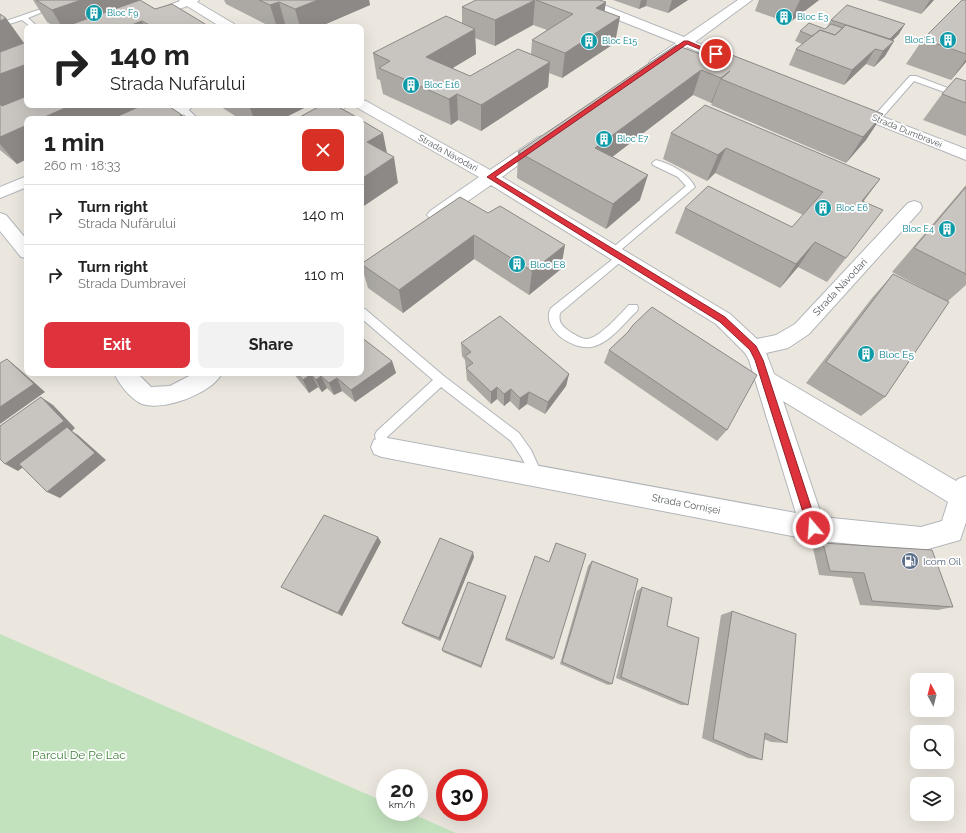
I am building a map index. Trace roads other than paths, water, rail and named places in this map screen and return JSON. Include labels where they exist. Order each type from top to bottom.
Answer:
[{"type":"street","points":[[580,0],[752,69]]},
{"type":"street","points":[[647,69],[746,0]]},
{"type":"street","points":[[132,24],[189,1],[225,24]]},
{"type":"street","name":"Strada Dumbravei","points":[[840,104],[966,155]]},
{"type":"street","name":"Strada Năvodari","points":[[364,106],[490,177],[723,320],[753,348],[765,379],[813,528]]},
{"type":"street","points":[[172,116],[188,111]]},
{"type":"street","points":[[426,222],[556,132]]},
{"type":"street","points":[[0,193],[24,182]]},
{"type":"street","name":"Strada Năvodari","points":[[753,348],[781,342],[802,329],[914,207]]},
{"type":"street","points":[[0,219],[24,248]]},
{"type":"street","points":[[126,376],[147,396],[172,395],[192,386],[207,376]]},
{"type":"street","points":[[765,379],[964,495]]},
{"type":"street","name":"Strada Cornișei","points":[[382,447],[813,528],[921,539],[951,531],[964,495]]},
{"type":"lane","points":[[0,25],[47,8],[51,5],[52,0]]},
{"type":"lane","points":[[23,17],[31,24]]},
{"type":"lane","points":[[877,118],[913,78],[966,98]]},
{"type":"lane","points":[[326,116],[340,108]]},
{"type":"lane","points":[[633,308],[598,341],[586,344],[576,341],[556,326],[553,318],[555,311],[691,187],[689,182],[680,175],[656,163]]},
{"type":"lane","points":[[364,315],[441,380],[515,437],[527,454],[537,476]]},
{"type":"lane","points":[[382,447],[380,436],[441,380]]},
{"type":"place","name":"Bloc F9","points":[[94,13]]},
{"type":"place","name":"Bloc E3","points":[[784,17]]},
{"type":"place","name":"Bloc E1","points":[[948,40]]},
{"type":"place","name":"Bloc E15","points":[[589,41]]},
{"type":"place","name":"Bloc E16","points":[[411,85]]},
{"type":"place","name":"Bloc E7","points":[[604,139]]},
{"type":"place","name":"Bloc E6","points":[[823,208]]},
{"type":"place","name":"Bloc E4","points":[[947,229]]},
{"type":"place","name":"Bloc E8","points":[[517,264]]},
{"type":"place","name":"Bloc E5","points":[[866,354]]},
{"type":"place","name":"Icom Oil","points":[[910,561]]},
{"type":"park label","name":"Parcul De Pe Lac","points":[[79,755]]}]
